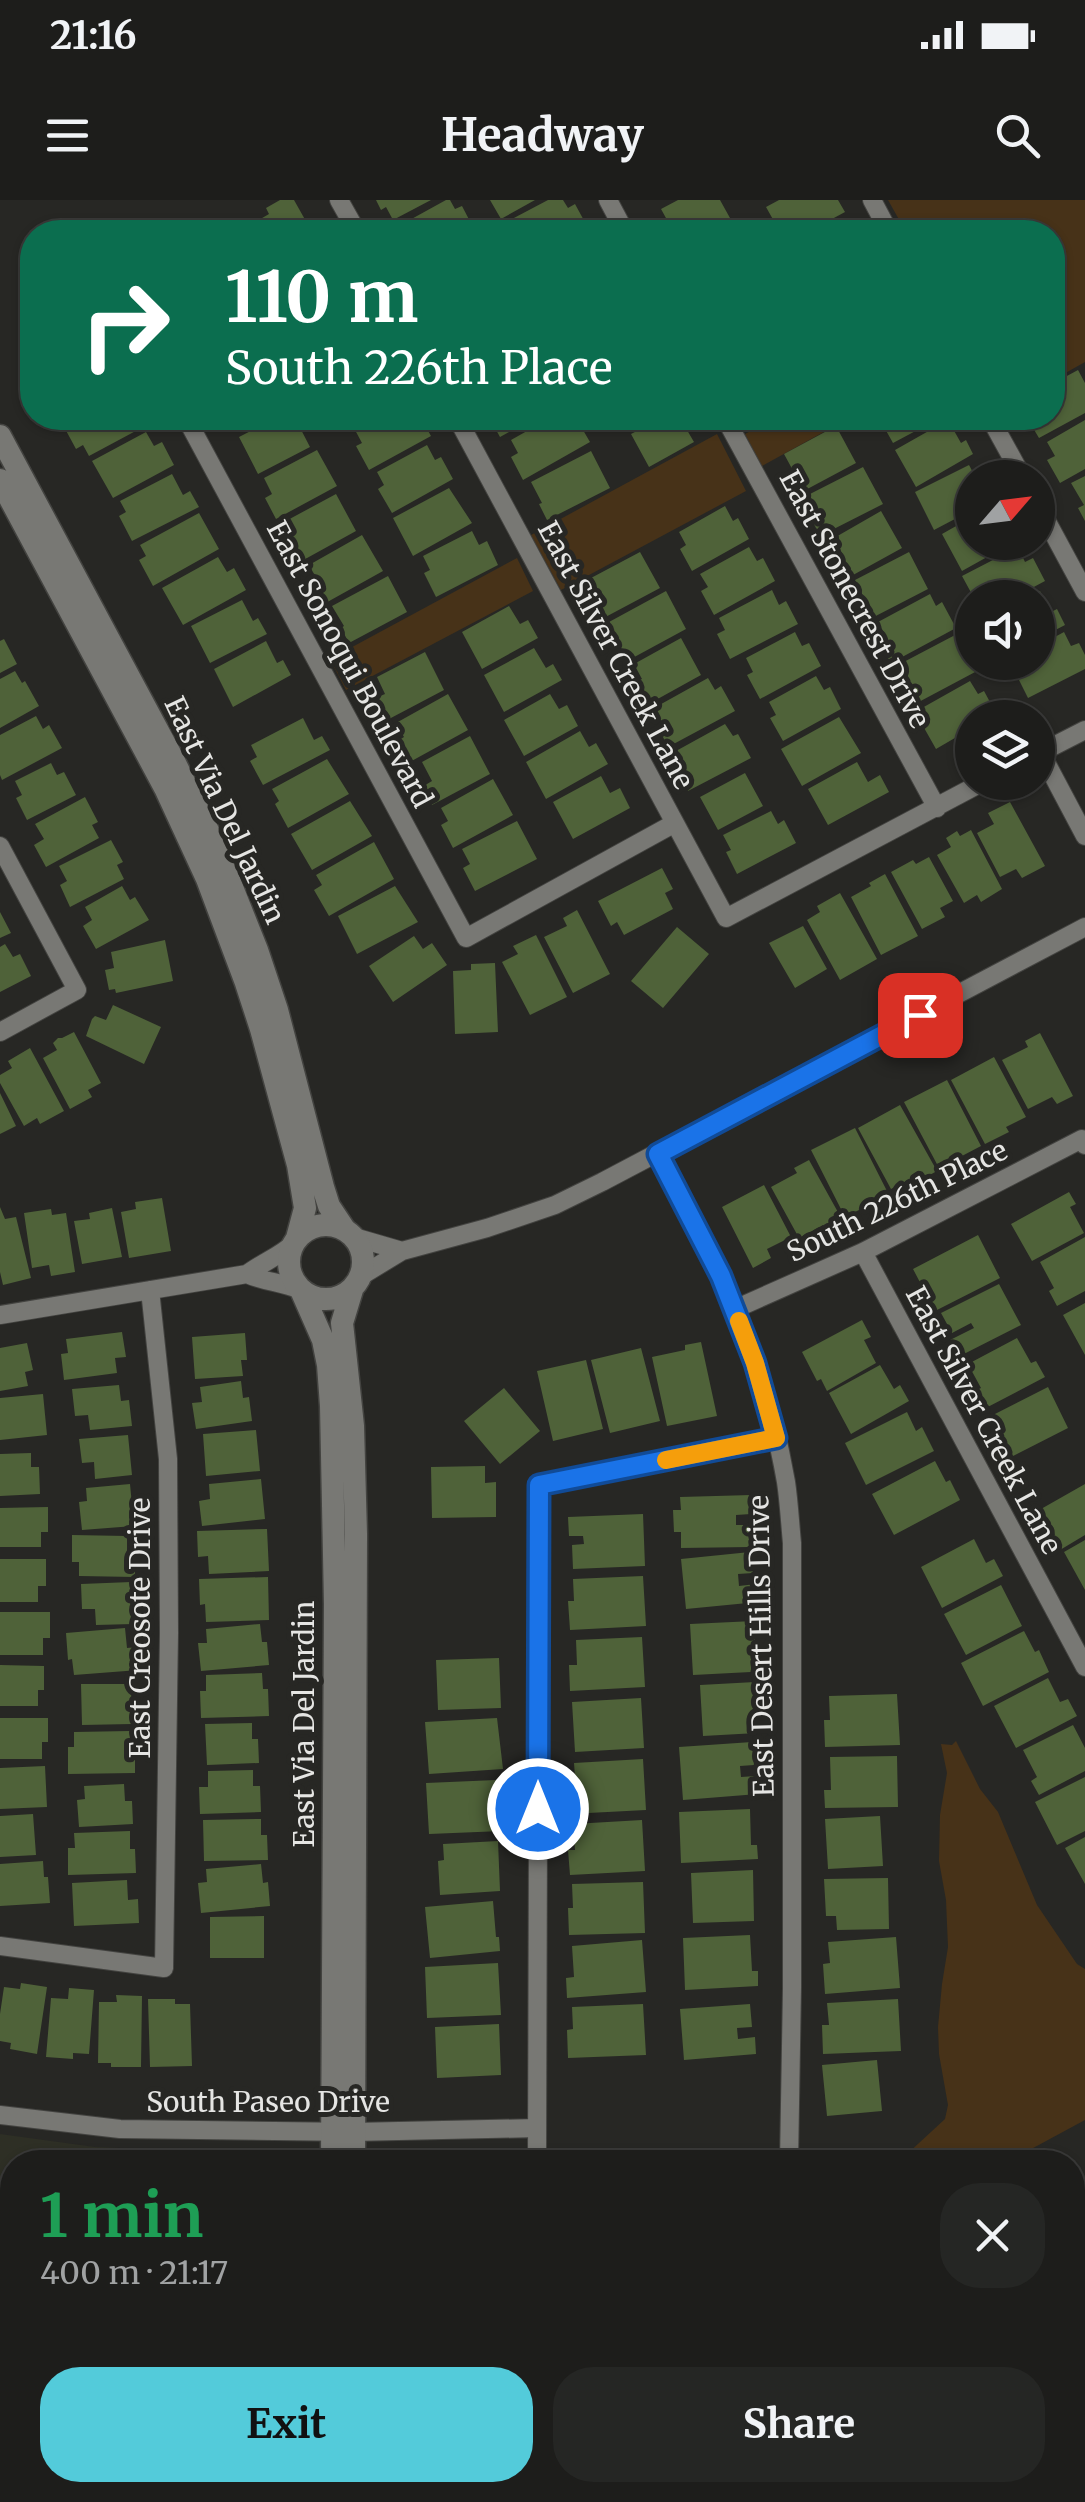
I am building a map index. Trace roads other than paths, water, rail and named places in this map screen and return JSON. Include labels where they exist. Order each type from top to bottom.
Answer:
[{"type":"street","name":"East Sonoqui Boulevard","points":[[192,430],[466,938],[674,823]]},
{"type":"street","name":"East Silver Creek Lane","points":[[464,430],[726,918],[937,808]]},
{"type":"street","name":"East Stonecrest Drive","points":[[732,430],[937,808]]},
{"type":"street","points":[[997,430],[1013,460]]},
{"type":"street","name":"East Via Del Jardin","points":[[0,436],[216,847],[277,1010],[323,1188],[349,1233]]},
{"type":"street","name":"East Via Del Jardin","points":[[0,480],[165,788],[207,880],[256,1014],[298,1165],[305,1208],[296,1240]]},
{"type":"street","points":[[1055,536],[1085,592]]},
{"type":"street","points":[[1055,746],[1085,730]]},
{"type":"street","points":[[1055,783],[1085,836]]},
{"type":"street","points":[[937,808],[955,798]]},
{"type":"street","points":[[0,846],[76,990],[0,1032]]},
{"type":"street","points":[[247,1274],[274,1280],[321,1300],[332,1300],[402,1252],[555,1205],[1085,928]]},
{"type":"street","name":"South 226th Place","points":[[735,1309],[863,1252],[1084,1142]]},
{"type":"street","name":"East Desert Hills Drive","points":[[658,1154],[735,1309],[755,1363],[786,1484],[792,1544],[789,2150]]},
{"type":"street","points":[[0,1314],[247,1274],[283,1253],[314,1226],[335,1226],[402,1252]]},
{"type":"street","points":[[349,1233],[363,1255],[364,1266],[356,1283]]},
{"type":"street","points":[[296,1240],[290,1250],[289,1267],[301,1290]]},
{"type":"street","name":"East Silver Creek Lane","points":[[863,1252],[1085,1667]]},
{"type":"street","name":"East Via Del Jardin","points":[[336,2150],[343,2131],[356,1534],[352,1426],[342,1323],[356,1283]]},
{"type":"street","name":"East Creosote Drive","points":[[0,1946],[164,1968],[168,1459],[150,1290]]},
{"type":"street","name":"East Via Del Jardin","points":[[301,1290],[322,1340],[331,1406],[343,2131],[350,2150]]},
{"type":"street","points":[[536,2150],[539,1485],[776,1438]]},
{"type":"street","name":"South Paseo Drive","points":[[0,2115],[120,2129],[537,2128]]}]
